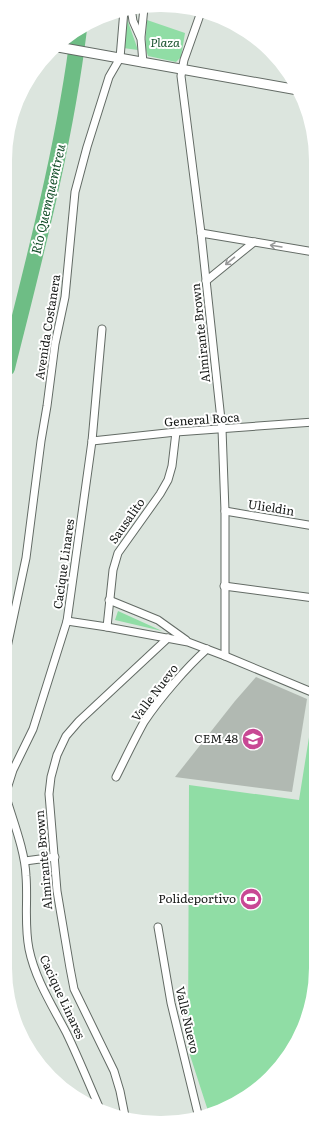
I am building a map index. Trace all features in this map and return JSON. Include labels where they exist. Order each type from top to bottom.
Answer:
[{"type":"street","points":[[143,63],[141,39],[144,13]]},
{"type":"street","points":[[132,15],[133,21],[141,39]]},
{"type":"street","name":"Avenida Costanera","points":[[12,624],[26,558],[41,441],[48,406],[55,344],[65,297],[75,192],[87,147],[110,77],[123,17]]},
{"type":"street","name":"Almirante Brown","points":[[198,17],[184,60],[181,76],[201,233],[222,429],[225,512],[225,656]]},
{"type":"street","points":[[64,48],[290,89]]},
{"type":"street","points":[[201,233],[309,251]]},
{"type":"street","points":[[206,281],[254,242]]},
{"type":"street","name":"Cacique Linares","points":[[12,773],[33,729],[67,622],[92,441],[102,329]]},
{"type":"street","name":"General Roca","points":[[92,441],[176,432],[309,422]]},
{"type":"street","name":"Sausalito","points":[[107,627],[113,570],[118,553],[160,494],[168,480],[172,466],[176,432]]},
{"type":"street","name":"Ulieldin","points":[[225,512],[309,525]]},
{"type":"street","points":[[224,586],[309,597]]},
{"type":"street","points":[[109,600],[158,620],[188,642]]},
{"type":"street","points":[[67,622],[107,627],[188,642],[309,691]]},
{"type":"street","name":"Almirante Brown","points":[[124,1111],[114,1071],[74,989],[60,917],[50,783],[57,755],[66,736],[79,721],[168,638]]},
{"type":"street","name":"Valle Nuevo","points":[[116,778],[144,722],[193,662],[207,649]]},
{"type":"street","name":"Cacique Linares","points":[[12,818],[24,861],[26,876],[26,927],[29,949],[47,996],[72,1044],[97,1102]]},
{"type":"street","points":[[24,861],[55,857]]},
{"type":"street","name":"Valle Nuevo","points":[[158,927],[171,1003],[198,1111]]},
{"type":"green space","name":"Plaza","points":[[127,19],[138,50],[123,48]]},
{"type":"green space","name":"Plaza","points":[[147,20],[185,33],[181,57],[176,62],[148,56],[145,47]]},
{"type":"green space","points":[[118,611],[162,631],[115,620]]},
{"type":"green space","name":"Polideportivo","points":[[309,737],[309,977],[304,1006],[298,1024],[289,1042],[266,1073],[235,1096],[207,1108],[188,1049],[189,785],[299,800]]},
{"type":"building","name":"CEM 48","points":[[256,677],[307,699],[292,792],[175,777],[235,701]]},
{"type":"waterway","name":"Río Quemquemtreu","points":[[12,348],[48,200],[66,115],[78,37]]},
{"type":"place","name":"CEM 48","points":[[253,739]]},
{"type":"place","name":"Polideportivo","points":[[251,899]]}]
